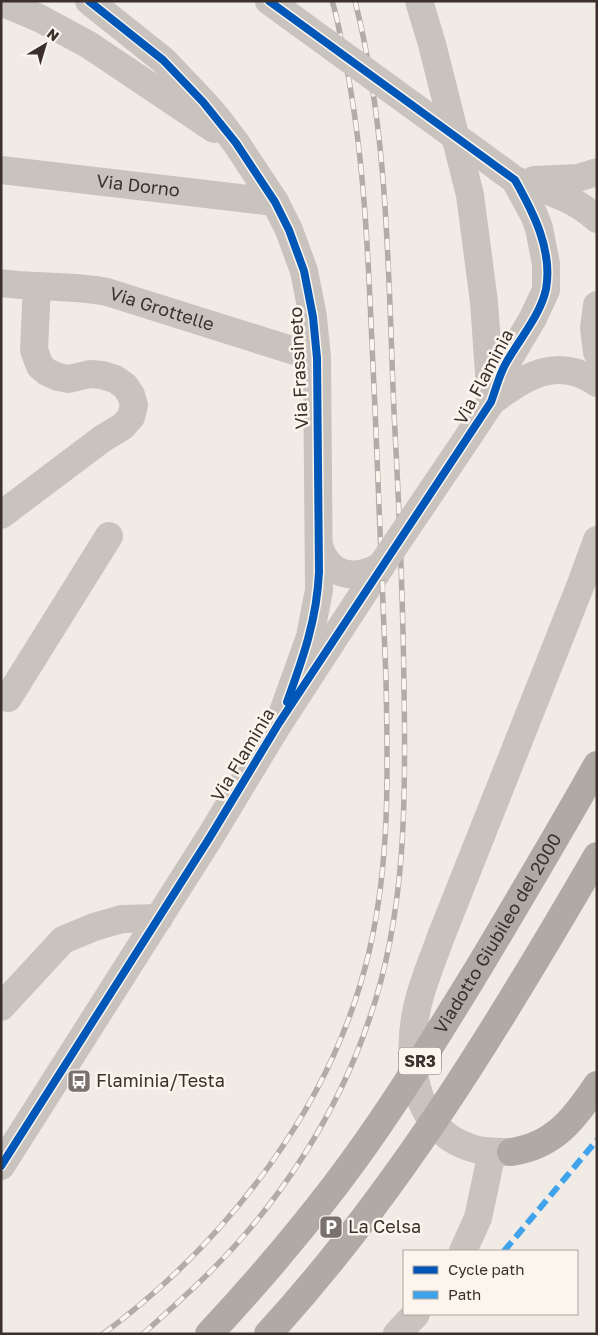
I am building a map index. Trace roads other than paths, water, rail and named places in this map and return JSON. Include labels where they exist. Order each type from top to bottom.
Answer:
[{"type":"highway","name":"Viadotto Giubileo del 2000","points":[[209,1334],[303,1227],[335,1186],[394,1102],[447,1020],[517,904],[597,765]]},
{"type":"highway","name":"SR3","points":[[268,1334],[322,1273],[358,1228],[418,1144],[508,1006],[597,856]]},
{"type":"highway","points":[[502,1152],[530,1148],[551,1138],[573,1117],[597,1085]]},
{"type":"street","name":"Via Frassineto","points":[[89,1],[163,60],[203,102],[236,143],[275,202],[289,230],[304,271],[313,317],[317,358],[319,590],[310,637],[279,723]]},
{"type":"street","points":[[269,1],[510,176],[567,198],[597,218]]},
{"type":"street","points":[[419,1],[432,44],[470,195],[484,302],[491,402]]},
{"type":"street","points":[[1,2],[39,18],[89,45],[236,143]]},
{"type":"street","name":"Via Dorno","points":[[1,170],[275,202]]},
{"type":"street","points":[[510,176],[563,180],[597,172]]},
{"type":"street","name":"Via Flaminia","points":[[1,1166],[210,837],[279,723],[491,402],[504,367],[533,318],[546,290],[546,264],[539,228],[534,215],[510,176]]},
{"type":"street","name":"Via Grottelle","points":[[1,283],[81,288],[107,292],[317,358]]},
{"type":"street","points":[[1,515],[102,439],[123,426],[131,417],[134,405],[128,390],[115,379],[90,374],[70,379],[58,377],[40,366],[34,350],[37,286]]},
{"type":"street","points":[[597,305],[594,328],[597,352]]},
{"type":"street","name":"Via Flaminia","points":[[491,402],[531,375],[546,371],[572,371],[597,383]]},
{"type":"street","points":[[4,700],[109,536]]},
{"type":"street","points":[[463,1250],[478,1218],[502,1152],[466,1147],[450,1139],[429,1117],[418,1094],[413,1072],[413,1036],[416,1009],[443,930],[597,540]]},
{"type":"street","points":[[319,546],[325,560],[332,569],[342,573],[363,574],[381,566]]},
{"type":"street","points":[[1,1006],[62,940],[94,927],[122,919],[159,918]]},
{"type":"street","points":[[397,1334],[415,1315]]},
{"type":"railway","points":[[103,1334],[149,1297],[192,1257],[233,1213],[269,1166],[302,1116],[330,1063],[352,1009],[369,952],[376,918],[384,851],[387,748],[384,612],[369,278],[359,149],[346,64],[332,1]]},
{"type":"railway","points":[[143,1334],[203,1279],[237,1244],[283,1186],[323,1122],[341,1089],[369,1020],[381,980],[397,898],[404,815],[405,731],[403,620],[388,257],[381,154],[375,102],[355,1]]},
{"type":"place","name":"Flaminia/Testa","points":[[79,1081]]},
{"type":"place","name":"La Celsa","points":[[331,1227]]}]
